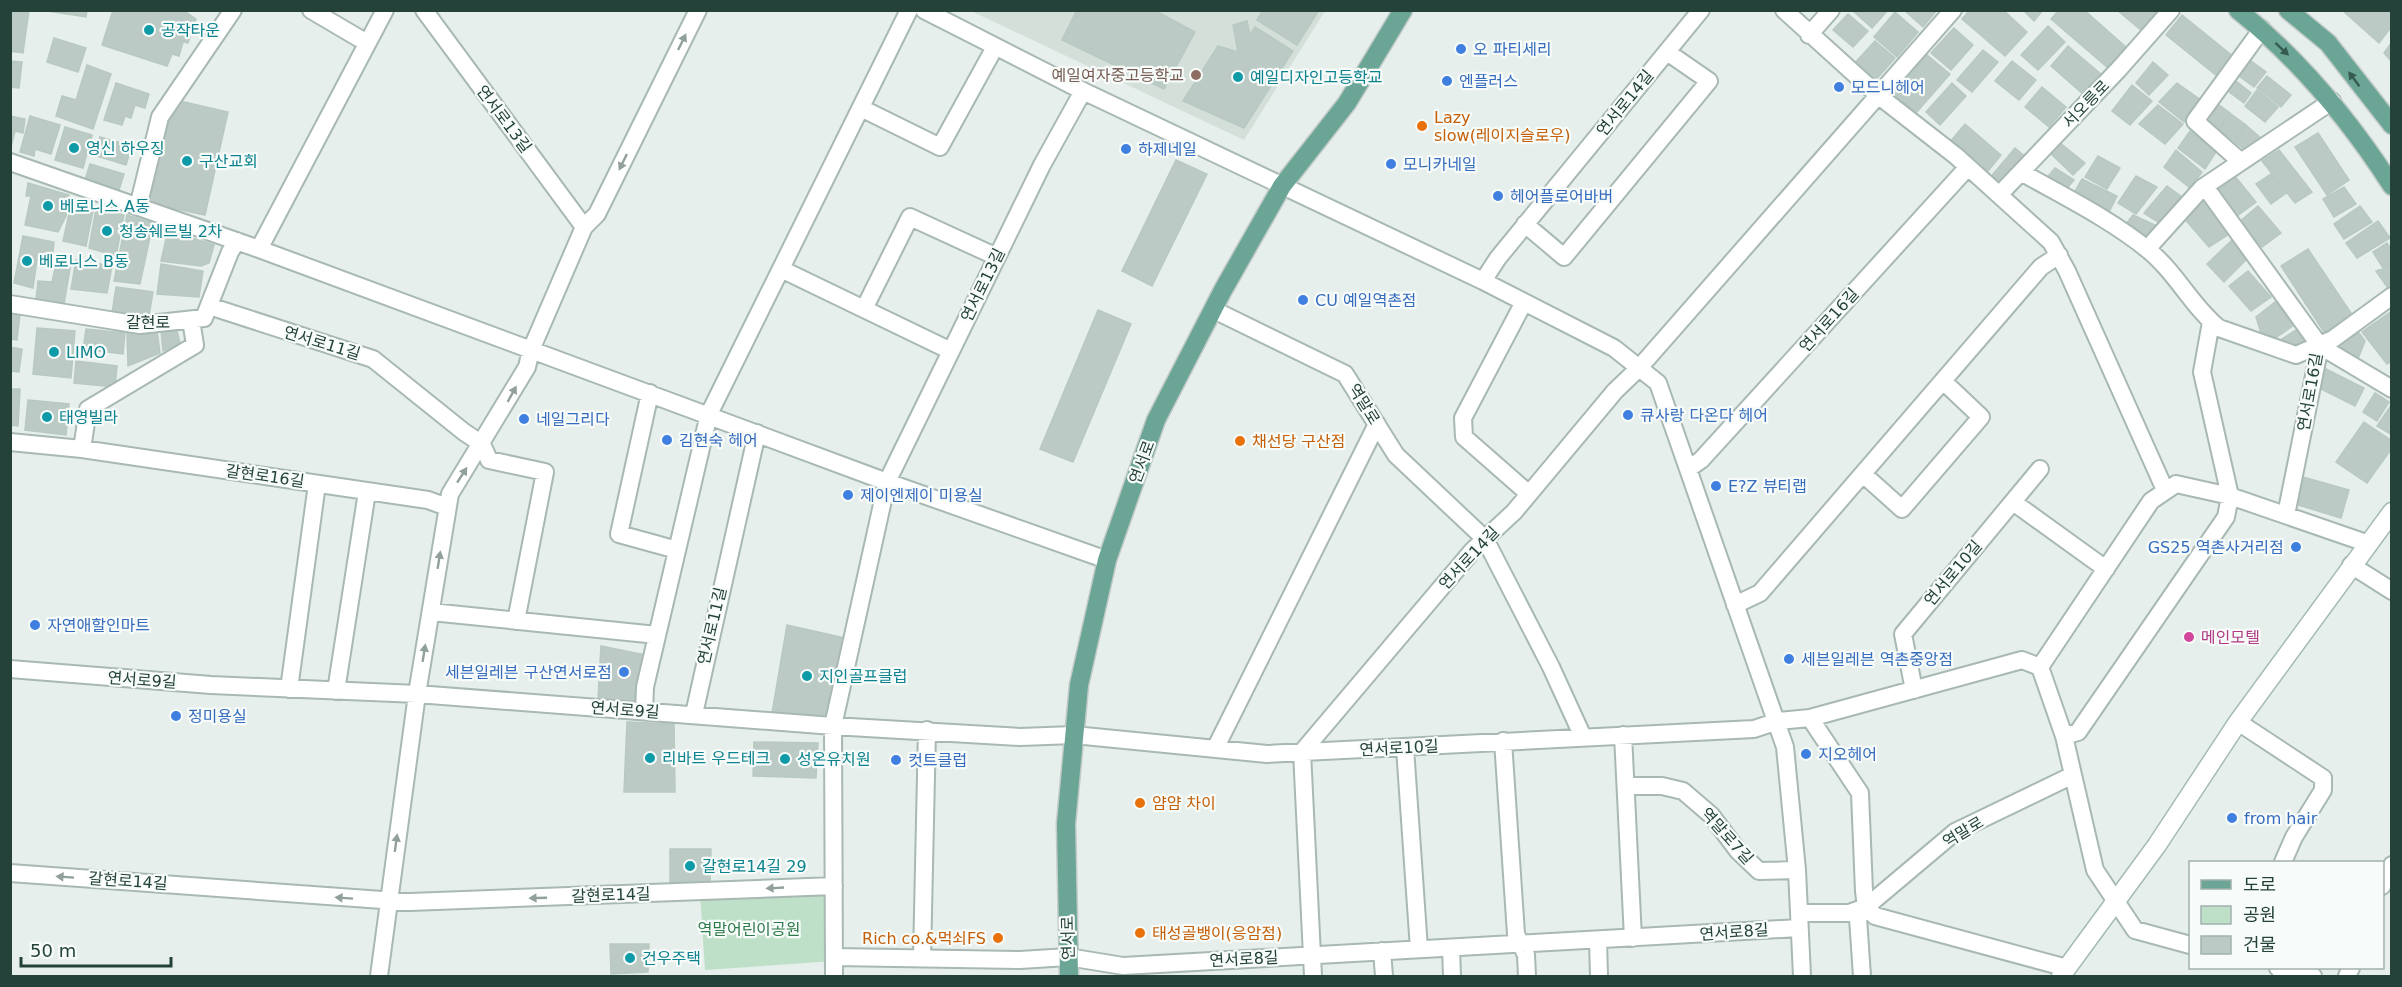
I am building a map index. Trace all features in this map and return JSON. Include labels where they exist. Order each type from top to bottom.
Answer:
[{"type":"main road","name":"연서로","points":[[1069,976],[1066,824],[1078,685],[1107,560],[1156,420],[1214,310],[1282,186],[1347,104],[1403,10]]},
{"type":"main road","points":[[2238,10],[2262,29],[2304,69],[2332,101],[2391,186]]},
{"type":"main road","points":[[2288,10],[2328,43],[2391,125]]},
{"type":"street","points":[[138,207],[160,117],[233,10]]},
{"type":"street","points":[[311,10],[368,43]]},
{"type":"street","points":[[259,249],[385,10]]},
{"type":"street","name":"연서로13길","points":[[424,10],[584,227]]},
{"type":"street","points":[[379,976],[417,694],[450,494],[527,367],[531,350],[584,227],[597,214],[698,10]]},
{"type":"street","points":[[644,711],[645,687],[709,414],[909,10]]},
{"type":"street","points":[[924,10],[1083,91],[1483,281],[1614,348],[1658,383],[1778,721],[1785,747],[1797,870],[1802,976]]},
{"type":"street","name":"연서로14길","points":[[1483,281],[1526,224],[1701,10]]},
{"type":"street","points":[[1784,10],[1878,96],[1968,167],[2051,242],[2165,490]]},
{"type":"street","points":[[1809,35],[1831,10]]},
{"type":"street","points":[[1639,368],[1953,10]]},
{"type":"street","name":"서오릉로","points":[[1998,195],[2171,10]]},
{"type":"street","points":[[2240,161],[2194,121],[2262,29]]},
{"type":"street","points":[[861,108],[940,147],[995,47]]},
{"type":"street","points":[[1526,224],[1564,256],[1709,81],[1667,52]]},
{"type":"street","name":"연서로13길","points":[[887,482],[1042,165],[1083,91]]},
{"type":"street","points":[[2147,249],[2195,191],[2332,101]]},
{"type":"street","points":[[10,162],[259,249],[709,414],[887,482],[1107,560]]},
{"type":"street","name":"연서로16길","points":[[1688,469],[1701,460],[1968,167]]},
{"type":"street","name":"연서로16길","points":[[2021,172],[2147,249],[2179,280],[2211,322],[2219,328],[2296,355],[2320,346]]},
{"type":"street","points":[[2195,191],[2320,346],[2391,388]]},
{"type":"street","points":[[864,309],[910,217],[997,257]]},
{"type":"street","points":[[209,306],[230,252],[237,242]]},
{"type":"street","points":[[1735,605],[1760,593],[2041,267],[2058,255]]},
{"type":"street","points":[[781,269],[951,351]]},
{"type":"street","points":[[2320,346],[2391,296]]},
{"type":"street","points":[[1524,302],[1463,418],[1464,437],[1529,494]]},
{"type":"street","name":"갈현로","points":[[10,304],[140,325],[204,318],[209,306]]},
{"type":"street","name":"연서로11길","points":[[209,306],[373,359],[482,444],[489,460],[545,472],[516,621]]},
{"type":"street","name":"역말로","points":[[1214,310],[1346,374],[1396,455],[1485,538]]},
{"type":"street","points":[[82,449],[88,409],[195,345],[191,320]]},
{"type":"street","points":[[2064,736],[2078,732],[2226,517],[2230,496],[2225,485],[2202,372],[2211,322]]},
{"type":"street","name":"연서로16길","points":[[2286,515],[2320,346]]},
{"type":"street","name":"연서로14길","points":[[1302,752],[1473,550],[1529,494],[1615,391],[1639,368]]},
{"type":"street","points":[[1863,474],[1902,509],[1981,417],[1943,381]]},
{"type":"street","points":[[650,393],[619,534],[677,550]]},
{"type":"street","points":[[1215,749],[1377,424]]},
{"type":"street","name":"연서로11길","points":[[694,714],[758,433]]},
{"type":"street","name":"갈현로16길","points":[[10,442],[82,449],[428,500],[447,507]]},
{"type":"street","name":"연서로10길","points":[[1914,690],[1903,634],[2040,469]]},
{"type":"street","points":[[834,976],[833,726],[887,482]]},
{"type":"street","points":[[289,689],[317,484]]},
{"type":"street","points":[[2189,945],[2135,930],[2096,870],[2064,736],[2040,667],[2151,501],[2176,484],[2230,496],[2369,544]]},
{"type":"street","points":[[336,691],[367,492]]},
{"type":"street","points":[[2013,501],[2106,568]]},
{"type":"street","points":[[1866,907],[1875,916],[2064,972],[2157,845],[2238,722],[2391,512]]},
{"type":"street","points":[[1485,538],[1551,667],[1583,737]]},
{"type":"street","points":[[2351,565],[2391,591]]},
{"type":"street","points":[[431,612],[657,635]]},
{"type":"street","name":"연서로10길","points":[[1074,735],[1268,754],[1754,729],[1778,721],[1810,718],[2022,660],[2040,667]]},
{"type":"street","name":"연서로9길","points":[[10,669],[289,689],[417,694],[833,726],[1020,737],[1074,735]]},
{"type":"street","points":[[1810,718],[1860,792],[1866,907],[1858,918],[1862,976]]},
{"type":"street","points":[[2238,722],[2323,778],[2323,790],[2294,837],[2283,861]]},
{"type":"street","points":[[922,958],[927,730]]},
{"type":"street","points":[[1623,735],[1634,938]]},
{"type":"street","points":[[1503,741],[1516,934],[1526,955],[1527,976]]},
{"type":"street","points":[[1405,748],[1419,949]]},
{"type":"street","points":[[1302,752],[1313,976]]},
{"type":"street","name":"역말로","points":[[1799,920],[1849,913],[1866,907],[1955,832],[2073,775]]},
{"type":"street","name":"역말로7길","points":[[1626,786],[1662,786],[1683,791],[1711,814],[1738,851],[1759,871],[1797,870]]},
{"type":"street","points":[[2384,881],[2391,864]]},
{"type":"street","name":"갈현로14길","points":[[10,873],[388,901],[834,886]]},
{"type":"street","name":"연서로8길","points":[[834,957],[1020,960],[1068,957],[1123,966],[1634,938],[1799,920]]},
{"type":"street","points":[[1599,940],[1599,976]]},
{"type":"street","points":[[1451,948],[1452,976]]},
{"type":"street","points":[[1382,951],[1384,976]]},
{"type":"street","points":[[2282,969],[2313,976]]},
{"type":"shaded area","name":"예일여자중고등학교","points":[[971,11],[1325,11],[1244,140]]},
{"type":"green space","name":"역말어린이공원","points":[[834,889],[834,961],[705,970],[700,892]]},
{"type":"building","points":[[10,10],[29,10],[23,53],[10,51]]},
{"type":"building","points":[[41,10],[87,10],[86,17]]},
{"type":"building","name":"공작타운","points":[[113,10],[183,10],[196,19],[188,43],[183,42],[179,56],[172,54],[167,66],[102,45]]},
{"type":"building","points":[[1077,10],[1154,10],[1195,32],[1164,89],[1062,40]]},
{"type":"building","points":[[1263,10],[1319,10],[1297,45],[1257,20]]},
{"type":"building","points":[[1852,10],[1888,10],[1872,28]]},
{"type":"building","points":[[1904,10],[1937,10],[1923,27]]},
{"type":"building","points":[[1970,10],[2003,10],[2027,32],[2005,56],[1962,19]]},
{"type":"building","points":[[2023,10],[2043,10],[2034,21]]},
{"type":"building","points":[[2059,10],[2084,10],[2126,47],[2108,68],[2051,19]]},
{"type":"building","points":[[2117,10],[2159,10],[2142,31]]},
{"type":"building","points":[[2342,10],[2392,10],[2392,26],[2379,43]]},
{"type":"building","points":[[1895,12],[1918,32],[1897,57],[1874,37]]},
{"type":"building","points":[[1848,14],[1868,31],[1853,47],[1833,30]]},
{"type":"building","points":[[2182,15],[2234,57],[2217,76],[2166,35]]},
{"type":"building","name":"예일디자인고등학교","points":[[1247,21],[1250,35],[1255,27],[1293,51],[1244,128],[1183,101],[1218,46],[1238,52],[1233,25]]},
{"type":"building","points":[[2048,26],[2065,42],[2038,70],[2021,55]]},
{"type":"building","points":[[1954,28],[1973,45],[1951,70],[1931,53]]},
{"type":"building","points":[[54,38],[86,48],[78,72],[47,62]]},
{"type":"building","points":[[1875,41],[1895,58],[1873,83],[1853,65]]},
{"type":"building","points":[[2392,42],[2392,62],[2384,53]]},
{"type":"building","points":[[2068,46],[2102,75],[2084,95],[2051,66]]},
{"type":"building","points":[[1983,50],[1998,62],[1972,92],[1957,80]]},
{"type":"building","points":[[1927,55],[1950,74],[1916,113],[1894,94]]},
{"type":"building","points":[[2247,58],[2266,72],[2254,87],[2235,73]]},
{"type":"building","points":[[10,61],[22,62],[19,88],[10,87]]},
{"type":"building","points":[[2012,61],[2036,80],[2019,100],[1995,81]]},
{"type":"building","points":[[2153,62],[2168,75],[2149,95],[2136,83]]},
{"type":"building","points":[[87,65],[111,74],[93,129],[56,116],[62,96],[76,100]]},
{"type":"building","points":[[2267,76],[2291,95],[2281,107],[2257,88]]},
{"type":"building","points":[[2236,81],[2251,93],[2244,103],[2228,91]]},
{"type":"building","points":[[116,83],[149,94],[145,108],[135,105],[131,118],[125,116],[122,125],[104,120]]},
{"type":"building","points":[[1952,83],[1966,96],[1940,125],[1926,112]]},
{"type":"building","points":[[2177,83],[2202,101],[2184,122],[2159,102]]},
{"type":"building","points":[[2132,85],[2152,101],[2130,125],[2112,111]]},
{"type":"building","points":[[2042,87],[2066,107],[2049,127],[2025,107]]},
{"type":"building","points":[[2257,90],[2278,107],[2265,122],[2245,106]]},
{"type":"building","name":"구산교회","points":[[180,101],[228,112],[205,215],[148,203],[167,120]]},
{"type":"building","points":[[2215,102],[2230,113],[2218,129],[2203,117]]},
{"type":"building","points":[[2158,105],[2183,124],[2165,144],[2139,124]]},
{"type":"building","points":[[2231,114],[2246,125],[2234,141],[2219,129]]},
{"type":"building","points":[[10,116],[25,119],[23,133],[15,131],[10,151]]},
{"type":"building","points":[[30,116],[60,125],[51,154],[35,149],[34,156],[20,152]]},
{"type":"building","points":[[1965,124],[2001,155],[1984,176],[1949,143]]},
{"type":"building","points":[[2247,126],[2262,139],[2248,152],[2235,142]]},
{"type":"building","name":"영신 하우징","points":[[65,127],[92,135],[83,168],[55,160]]},
{"type":"building","points":[[2190,131],[2216,152],[2205,169],[2178,148]]},
{"type":"building","points":[[2318,133],[2349,180],[2327,195],[2295,147]]},
{"type":"building","points":[[100,137],[132,146],[126,165],[94,155]]},
{"type":"building","points":[[2059,142],[2085,163],[2073,175],[2049,152]]},
{"type":"building","points":[[2015,148],[2028,159],[2000,188],[1989,179]]},
{"type":"building","points":[[2176,150],[2202,172],[2190,188],[2164,167]]},
{"type":"building","points":[[2279,150],[2312,192],[2295,203],[2262,161]]},
{"type":"building","points":[[2098,156],[2120,168],[2107,189],[2085,177]]},
{"type":"building","points":[[1176,160],[1207,174],[1152,286],[1122,271]]},
{"type":"building","points":[[90,164],[124,174],[119,190],[85,180]]},
{"type":"building","points":[[2055,168],[2074,180],[2064,192],[2045,180]]},
{"type":"building","points":[[2271,174],[2286,193],[2271,204],[2256,184]]},
{"type":"building","points":[[2234,175],[2256,202],[2237,216],[2214,191]]},
{"type":"building","points":[[2136,176],[2157,187],[2136,214],[2118,203]]},
{"type":"building","points":[[2082,179],[2117,196],[2108,214],[2074,193]]},
{"type":"building","name":"베로니스 A동","points":[[28,183],[69,195],[66,216],[58,232],[25,225],[31,196],[26,196]]},
{"type":"building","points":[[2167,186],[2185,199],[2161,224],[2144,213]]},
{"type":"building","points":[[2344,187],[2356,204],[2334,217],[2323,199]]},
{"type":"building","points":[[72,200],[94,206],[86,246],[63,241]]},
{"type":"building","points":[[2202,200],[2229,234],[2209,247],[2183,217]]},
{"type":"building","points":[[2258,206],[2281,233],[2262,247],[2239,222]]},
{"type":"building","points":[[2360,206],[2372,222],[2344,239],[2334,224]]},
{"type":"building","name":"청송쉐르빌 2차","points":[[96,209],[124,215],[116,256],[89,248]]},
{"type":"building","points":[[127,215],[153,223],[140,284],[114,281]]},
{"type":"building","points":[[2133,215],[2157,226],[2145,243],[2123,228]]},
{"type":"building","points":[[2378,221],[2390,238],[2357,258],[2346,243]]},
{"type":"building","points":[[168,230],[214,245],[209,263],[201,266],[161,261]]},
{"type":"building","name":"베로니스 B동","points":[[23,236],[54,242],[52,262],[37,260],[33,288],[14,283]]},
{"type":"building","points":[[2232,240],[2247,259],[2224,282],[2207,264]]},
{"type":"building","points":[[2387,243],[2392,251],[2392,263],[2383,268],[2373,252]]},
{"type":"building","points":[[2308,249],[2353,316],[2324,332],[2281,266]]},
{"type":"building","points":[[57,260],[71,263],[64,304],[36,299],[38,281],[52,282]]},
{"type":"building","points":[[76,260],[112,266],[107,293],[71,289]]},
{"type":"building","points":[[161,264],[203,271],[199,297],[157,294]]},
{"type":"building","points":[[2392,265],[2392,290],[2390,291],[2376,271]]},
{"type":"building","points":[[2248,271],[2271,297],[2251,311],[2229,286]]},
{"type":"building","points":[[116,287],[153,292],[149,316],[112,313]]},
{"type":"building","points":[[2275,302],[2294,325],[2277,337],[2261,333],[2256,317]]},
{"type":"building","points":[[1098,310],[1131,324],[1073,462],[1040,449]]},
{"type":"building","points":[[2392,311],[2392,361],[2387,364],[2362,332]]},
{"type":"building","points":[[10,313],[20,314],[17,340],[10,339]]},
{"type":"building","name":"LIMO","points":[[37,328],[75,331],[71,378],[33,374]]},
{"type":"building","points":[[86,329],[125,333],[123,354],[83,349]]},
{"type":"building","points":[[161,330],[177,330],[180,344],[163,351]]},
{"type":"building","points":[[2296,330],[2304,342],[2300,346],[2287,345],[2282,339]]},
{"type":"building","points":[[157,331],[160,353],[128,366],[127,333]]},
{"type":"building","points":[[2359,333],[2365,341],[2357,361],[2338,346]]},
{"type":"building","points":[[10,347],[22,349],[19,372],[10,371]]},
{"type":"building","points":[[76,361],[117,366],[115,387],[74,383]]},
{"type":"building","points":[[2326,369],[2364,388],[2355,406],[2317,387]]},
{"type":"building","points":[[10,389],[20,389],[18,426],[10,425]]},
{"type":"building","points":[[2375,393],[2389,402],[2377,421],[2363,412]]},
{"type":"building","name":"태영빌라","points":[[28,400],[69,404],[66,435],[25,430]]},
{"type":"building","points":[[2392,404],[2392,435],[2377,426]]},
{"type":"building","points":[[2364,422],[2392,441],[2392,448],[2367,483],[2336,462]]},
{"type":"building","points":[[2303,477],[2349,490],[2341,518],[2295,504]]},
{"type":"building","name":"지인골프클럽","points":[[787,625],[845,638],[827,721],[772,713]]},
{"type":"building","name":"세븐일레븐 구산연서로점","points":[[601,646],[651,656],[643,704],[598,699]]},
{"type":"building","name":"리바트 우드테크","points":[[627,722],[674,724],[675,792],[624,792]]},
{"type":"building","name":"성온유치원","points":[[754,742],[818,743],[816,778],[753,776]]},
{"type":"building","name":"갈현로14길 29","points":[[670,849],[711,849],[710,883],[670,884]]},
{"type":"building","name":"건우주택","points":[[610,944],[649,944],[648,972],[611,974]]},
{"type":"place","name":"공작타운","points":[[149,30]]},
{"type":"place","name":"오 파티세리","points":[[1461,49]]},
{"type":"place","name":"예일여자중고등학교","points":[[1196,75]]},
{"type":"place","name":"예일디자인고등학교","points":[[1238,77]]},
{"type":"place","name":"엔플러스","points":[[1447,81]]},
{"type":"place","name":"모드니헤어","points":[[1839,87]]},
{"type":"place","name":"Lazy slow(레이지슬로우)","points":[[1422,126]]},
{"type":"place","name":"영신 하우징","points":[[74,148]]},
{"type":"place","name":"하제네일","points":[[1126,149]]},
{"type":"place","name":"구산교회","points":[[187,161]]},
{"type":"place","name":"모니카네일","points":[[1391,164]]},
{"type":"place","name":"헤어플로어바버","points":[[1498,196]]},
{"type":"place","name":"베로니스 A동","points":[[48,206]]},
{"type":"place","name":"청송쉐르빌 2차","points":[[107,231]]},
{"type":"place","name":"베로니스 B동","points":[[27,261]]},
{"type":"place","name":"CU 예일역촌점","points":[[1303,300]]},
{"type":"place","name":"LIMO","points":[[54,352]]},
{"type":"place","name":"큐사랑 다온다 헤어","points":[[1628,415]]},
{"type":"place","name":"태영빌라","points":[[47,417]]},
{"type":"place","name":"네일그리다","points":[[524,419]]},
{"type":"place","name":"김현숙 헤어","points":[[667,440]]},
{"type":"place","name":"채선당 구산점","points":[[1240,441]]},
{"type":"place","name":"E?Z 뷰티랩","points":[[1716,486]]},
{"type":"place","name":"제이엔제이 미용실","points":[[848,495]]},
{"type":"place","name":"GS25 역촌사거리점","points":[[2296,547]]},
{"type":"place","name":"자연애할인마트","points":[[35,625]]},
{"type":"place","name":"메인모텔","points":[[2189,637]]},
{"type":"place","name":"세븐일레븐 역촌중앙점","points":[[1789,659]]},
{"type":"place","name":"세븐일레븐 구산연서로점","points":[[624,672]]},
{"type":"place","name":"지인골프클럽","points":[[807,676]]},
{"type":"place","name":"정미용실","points":[[176,716]]},
{"type":"place","name":"지오헤어","points":[[1806,754]]},
{"type":"place","name":"리바트 우드테크","points":[[650,758]]},
{"type":"place","name":"성온유치원","points":[[785,759]]},
{"type":"place","name":"컷트클럽","points":[[896,760]]},
{"type":"place","name":"얌얌 차이","points":[[1140,803]]},
{"type":"place","name":"from hair","points":[[2232,818]]},
{"type":"place","name":"갈현로14길 29","points":[[690,866]]},
{"type":"place","name":"태성골뱅이(응암점)","points":[[1140,933]]},
{"type":"place","name":"Rich co.&먹쇠FS","points":[[998,938]]},
{"type":"place","name":"건우주택","points":[[630,958]]}]
